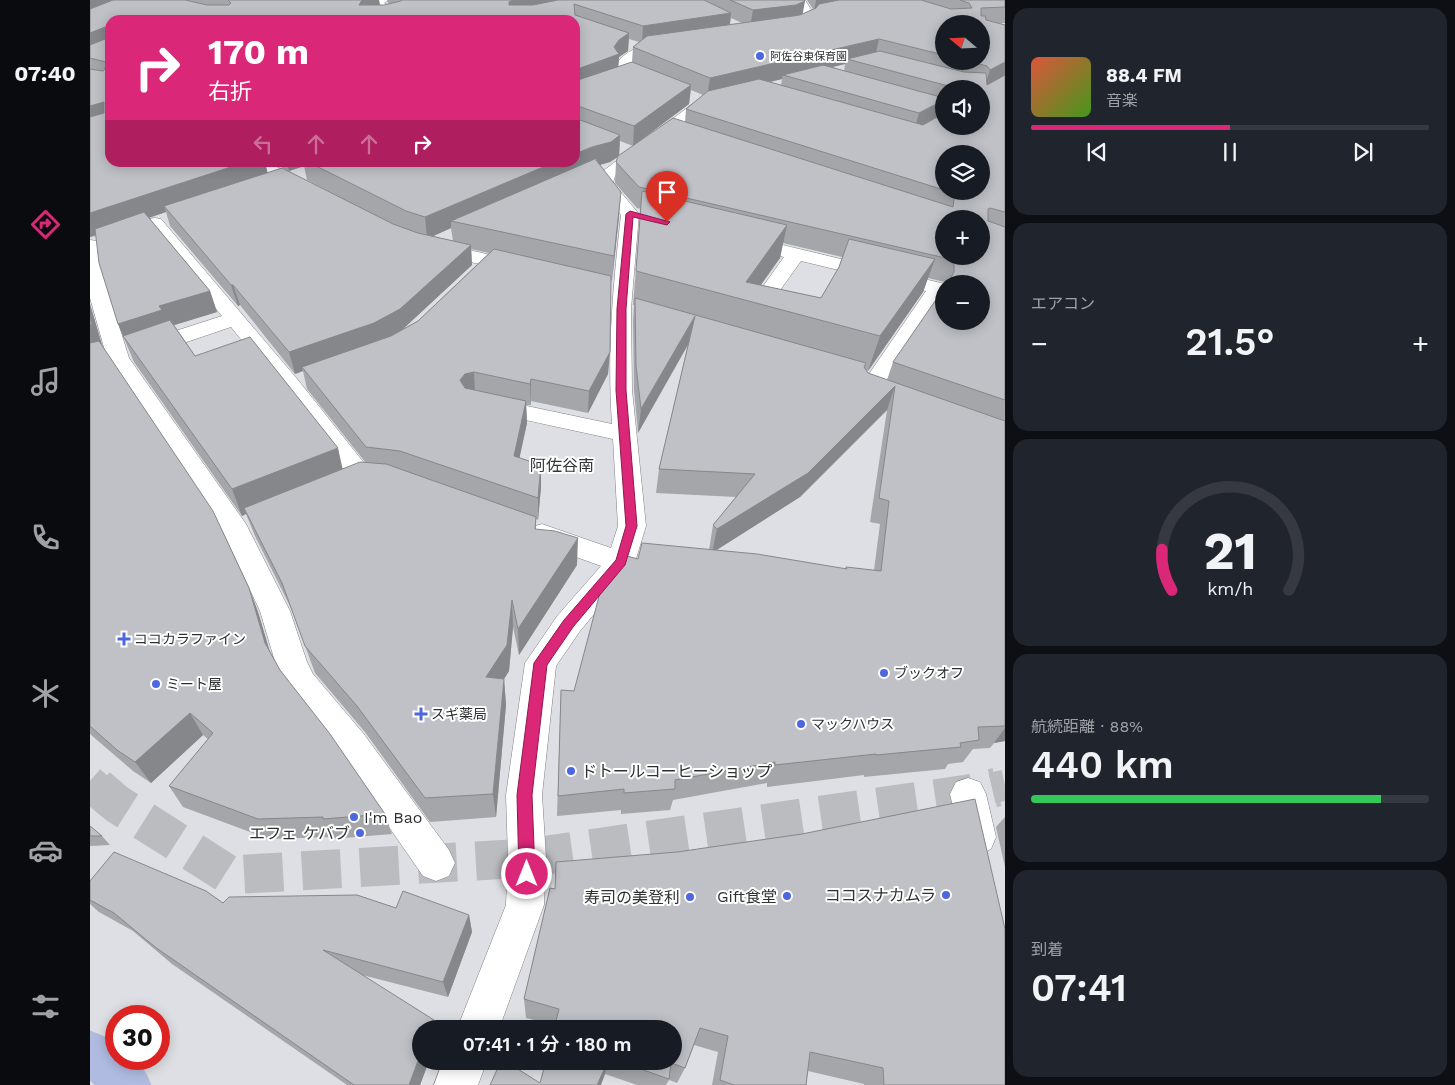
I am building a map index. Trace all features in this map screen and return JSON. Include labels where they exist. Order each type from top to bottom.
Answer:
[{"type":"main road","points":[[90,1052],[129,1085]]},
{"type":"street","points":[[768,30],[796,26],[815,16],[799,0]]},
{"type":"street","points":[[373,2],[398,14],[393,15]]},
{"type":"street","points":[[628,44],[641,49],[681,44]]},
{"type":"street","points":[[641,49],[624,62],[622,66],[633,73],[670,89]]},
{"type":"street","points":[[616,80],[633,73]]},
{"type":"street","points":[[688,96],[706,104]]},
{"type":"street","points":[[589,176],[669,130],[700,105],[732,98]]},
{"type":"street","points":[[669,130],[688,136]]},
{"type":"street","points":[[481,1020],[526,905],[527,858],[524,795],[541,663],[569,623],[621,562],[632,526],[621,390],[622,300],[639,216],[605,184],[607,174],[622,157]]},
{"type":"street","points":[[263,167],[323,198]]},
{"type":"street","points":[[269,186],[313,171]]},
{"type":"street","points":[[156,223],[235,318],[298,382],[375,480],[327,494]]},
{"type":"street","points":[[455,235],[424,245],[483,267],[538,271]]},
{"type":"street","points":[[731,238],[938,288],[867,383],[905,403]]},
{"type":"street","points":[[97,243],[93,284],[111,356],[245,527],[275,610],[292,665],[302,683],[351,744],[436,863]]},
{"type":"street","points":[[769,292],[796,254]]},
{"type":"street","points":[[111,356],[235,318]]},
{"type":"street","points":[[475,402],[624,434]]},
{"type":"street","points":[[521,526],[621,562]]},
{"type":"street","points":[[968,794],[986,871]]},
{"type":"street","points":[[456,1085],[462,1070]]},
{"type":"building","points":[[113,0],[185,0],[207,5],[229,5],[231,3],[228,0],[362,0],[359,5],[384,5],[402,0],[513,0],[509,2],[509,5],[533,5],[558,0],[704,0],[731,13],[643,26],[574,4],[575,15],[105,15],[105,27],[90,33],[90,9]]},
{"type":"building","points":[[730,0],[805,1],[796,5],[753,10]]},
{"type":"building","points":[[839,0],[921,0],[951,9],[972,8],[969,3],[960,0],[1005,0],[1005,7],[981,8],[981,15],[935,15],[935,53],[879,39],[710,78],[633,47],[647,36],[800,15],[816,8],[819,4]]},
{"type":"building","points":[[580,17],[629,33],[619,40],[614,47],[619,54],[580,68]]},
{"type":"building","points":[[990,21],[1005,25],[1005,62],[990,70]]},
{"type":"building","points":[[105,39],[105,62],[90,58],[90,45]]},
{"type":"building","points":[[880,51],[935,65],[935,70],[986,73],[987,80],[935,80],[935,82],[847,59]]},
{"type":"building","points":[[632,62],[691,85],[634,126],[580,107],[580,79]]},
{"type":"building","points":[[823,65],[935,96],[935,105],[919,113],[783,75]]},
{"type":"building","points":[[90,69],[103,71],[105,69],[105,167],[231,167],[90,213],[90,117],[104,113],[104,102],[90,106]]},
{"type":"building","points":[[1005,75],[1005,212],[990,208],[988,210],[935,210],[935,256],[639,187],[616,162],[618,156],[673,118],[953,207],[954,200],[990,200],[990,145],[935,145],[935,187],[686,109],[708,91],[759,79],[923,125],[935,118],[935,135],[990,135],[990,83]]},
{"type":"building","points":[[580,120],[620,135],[611,142],[580,152]]},
{"type":"building","points":[[597,158],[596,160],[621,192],[614,256],[451,221],[580,167]]},
{"type":"building","points":[[318,167],[543,167],[425,217],[406,211]]},
{"type":"building","points":[[282,168],[393,224],[418,233],[471,245],[400,309],[374,323],[289,352],[164,206]]},
{"type":"building","points":[[642,191],[787,225],[746,282],[821,298],[839,267],[849,239],[935,259],[880,336],[636,271]]},
{"type":"building","points":[[144,212],[210,291],[159,306],[162,310],[118,324],[99,263],[95,229]]},
{"type":"building","points":[[990,222],[1005,227],[1005,400],[893,362],[935,301],[935,330],[990,330],[990,275],[952,275],[954,265],[990,265]]},
{"type":"building","points":[[494,249],[611,276],[610,352],[589,391],[531,379],[530,384],[474,372],[465,374],[460,380],[465,388],[526,401],[514,456],[541,465],[538,498],[400,451],[366,447],[302,367],[391,336],[418,321]]},
{"type":"building","points":[[635,298],[866,363],[864,367],[868,373],[1005,421],[1005,726],[978,727],[979,740],[960,743],[961,747],[775,765],[775,762],[675,780],[675,789],[624,793],[624,789],[558,796],[561,690],[574,691],[602,585],[627,556],[638,559],[642,543],[757,554],[847,569],[846,567],[881,571],[889,501],[879,498],[895,386],[808,473],[717,529],[713,525],[755,474],[659,469],[695,316],[641,409],[636,366]]},
{"type":"building","points":[[170,320],[195,356],[250,337],[338,448],[232,489],[123,336]]},
{"type":"building","points":[[99,341],[213,511],[249,588],[265,643],[280,670],[330,734],[385,814],[323,819],[323,817],[258,819],[169,786],[213,733],[190,713],[135,762],[117,750],[90,726],[90,343]]},
{"type":"building","points":[[360,462],[386,464],[536,517],[535,529],[555,531],[578,538],[518,629],[512,600],[507,645],[486,677],[504,679],[493,794],[425,798],[357,706],[305,646],[282,583],[244,508]]},
{"type":"building","points":[[975,799],[1005,929],[1005,1085],[884,1085],[883,1068],[810,1052],[806,1085],[734,1085],[720,1080],[728,1036],[700,1028],[685,1068],[682,1067],[682,1020],[556,1020],[559,1009],[524,999],[550,888],[555,889],[556,862],[677,852],[802,834]]},
{"type":"building","points":[[90,826],[102,836],[90,836]]},
{"type":"building","points":[[114,852],[206,891],[223,903],[229,897],[357,895],[396,908],[403,891],[469,915],[443,982],[323,950],[434,1020],[412,1020],[412,1070],[415,1070],[409,1085],[354,1085],[155,947],[114,913],[90,900],[90,881]]},
{"type":"building","points":[[497,1070],[519,1070],[540,1083],[544,1070],[604,1070],[597,1085],[490,1085]]},
{"type":"building","points":[[644,1070],[670,1070],[669,1079]]},
{"type":"tunnel","points":[[90,781],[98,788]]},
{"type":"tunnel","points":[[992,788],[1005,785]]},
{"type":"tunnel","points":[[97,787],[117,804],[229,875],[527,858],[968,794],[997,787]]},
{"type":"place","name":"阿佐谷東保育園","points":[[760,56]]},
{"type":"place","name":"ココカラファイン","points":[[124,639]]},
{"type":"place","name":"ブックオフ","points":[[884,673]]},
{"type":"place","name":"ミート屋","points":[[156,684]]},
{"type":"place","name":"スギ薬局","points":[[421,714]]},
{"type":"place","name":"マックハウス","points":[[801,724]]},
{"type":"place","name":"ドトールコーヒーショップ","points":[[571,771]]},
{"type":"place","name":"I'm Bao","points":[[354,817]]},
{"type":"place","name":"エフェ ケバブ","points":[[360,833]]},
{"type":"place","name":"ココスナカムラ","points":[[946,895]]},
{"type":"place","name":"Gift食堂","points":[[787,896]]},
{"type":"place","name":"寿司の美登利","points":[[690,897]]},
{"type":"district","name":"阿佐谷南","points":[[562,465]]},
{"type":"route","points":[[527,874],[524,795],[541,663],[569,623],[621,562],[632,526],[621,390],[621,309],[630,214],[667,222]]}]
